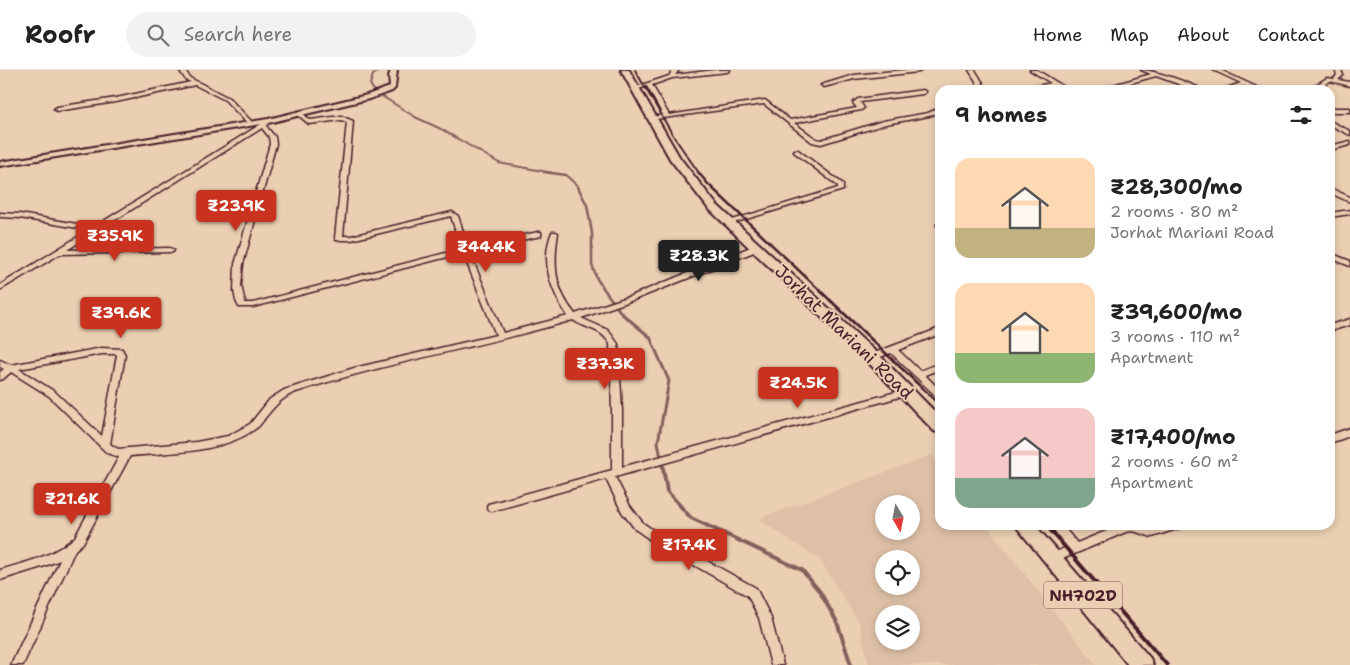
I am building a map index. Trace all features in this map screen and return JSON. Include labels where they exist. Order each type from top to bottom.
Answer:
[{"type":"highway","name":"Jorhat Mariani Road","points":[[626,70],[651,119],[686,174],[712,206],[872,357],[935,421]]},
{"type":"highway","name":"NH702D","points":[[1028,530],[1142,665]]},
{"type":"street","points":[[182,70],[188,79],[227,99],[251,124]]},
{"type":"street","points":[[0,288],[265,124],[386,92],[393,88],[392,76],[394,70]]},
{"type":"street","points":[[671,77],[676,70]]},
{"type":"street","points":[[686,70],[691,74]]},
{"type":"street","points":[[636,88],[650,86],[671,77],[727,70]]},
{"type":"street","points":[[824,85],[854,77],[919,70]]},
{"type":"street","points":[[972,70],[980,85]]},
{"type":"street","points":[[1033,70],[1056,84]]},
{"type":"street","points":[[1144,70],[1187,85]]},
{"type":"street","points":[[1216,70],[1247,85]]},
{"type":"street","points":[[1335,80],[1340,75],[1338,70]]},
{"type":"street","points":[[1117,85],[1157,74]]},
{"type":"street","points":[[1318,85],[1327,80],[1350,84]]},
{"type":"street","points":[[57,109],[104,102],[195,82]]},
{"type":"street","points":[[1050,85],[1056,84]]},
{"type":"street","points":[[1237,85],[1247,85]]},
{"type":"street","points":[[650,86],[667,117]]},
{"type":"street","points":[[790,122],[859,109],[861,108],[856,103],[858,101],[923,92]]},
{"type":"street","points":[[651,119],[766,102],[814,141],[821,142],[885,122],[935,112]]},
{"type":"street","points":[[1335,110],[1350,110]]},
{"type":"street","points":[[300,114],[309,122],[340,118],[350,121],[339,238],[350,238],[452,214],[455,216],[465,250],[500,335]]},
{"type":"street","points":[[0,164],[251,124],[265,124]]},
{"type":"street","points":[[265,124],[272,137],[273,144],[239,264],[239,298],[242,306],[253,305],[465,250],[538,234]]},
{"type":"street","points":[[1335,125],[1350,132]]},
{"type":"street","points":[[1335,147],[1350,143]]},
{"type":"street","points":[[731,222],[841,188],[838,183],[796,151]]},
{"type":"street","points":[[1335,192],[1350,200]]},
{"type":"street","points":[[1335,214],[1350,212]]},
{"type":"street","points":[[0,215],[20,216],[95,228]]},
{"type":"street","points":[[554,232],[550,272],[560,297],[574,317],[605,331],[611,337],[614,344],[617,410],[613,474],[626,509],[639,526],[656,538],[752,592],[766,619],[777,665]]},
{"type":"street","points":[[0,363],[52,394],[110,450],[126,453],[211,443],[230,438],[253,426],[273,401],[286,392],[364,369],[574,317],[634,296],[756,248]]},
{"type":"street","points":[[59,252],[170,250]]},
{"type":"street","points":[[1335,257],[1350,264]]},
{"type":"street","points":[[1335,326],[1350,322]]},
{"type":"street","points":[[872,357],[935,333]]},
{"type":"street","points":[[892,349],[935,390]]},
{"type":"street","points":[[0,377],[10,368],[102,351],[119,351],[121,355],[105,445]]},
{"type":"street","points":[[920,374],[935,368]]},
{"type":"street","points":[[492,507],[907,392]]},
{"type":"street","points":[[1335,437],[1350,432]]},
{"type":"street","points":[[17,665],[70,550],[79,540],[126,453]]},
{"type":"street","points":[[1059,530],[1075,548]]},
{"type":"street","points":[[1052,558],[1121,530]]},
{"type":"street","points":[[1143,530],[1152,532],[1159,530]]},
{"type":"street","points":[[0,575],[54,558],[70,550]]},
{"type":"shaded area","points":[[932,455],[935,459],[935,530],[990,530],[1096,665],[869,665],[859,623],[820,560],[758,519]]},
{"type":"waterway","points":[[381,70],[373,75],[370,84],[374,91],[415,117],[441,129],[499,163],[553,173]]},
{"type":"waterway","points":[[544,172],[566,175],[577,185],[587,205],[592,233],[592,265],[597,279],[613,302]]},
{"type":"waterway","points":[[612,300],[621,313],[650,337],[669,381],[658,442],[662,463]]},
{"type":"waterway","points":[[662,462],[667,491],[691,518],[802,570],[820,592],[837,622],[851,665]]},
{"type":"railway","points":[[635,70],[674,137],[699,173]]},
{"type":"railway","points":[[698,172],[708,184],[832,302]]},
{"type":"railway","points":[[830,300],[935,400]]},
{"type":"railway","points":[[1050,530],[1167,665]]}]
